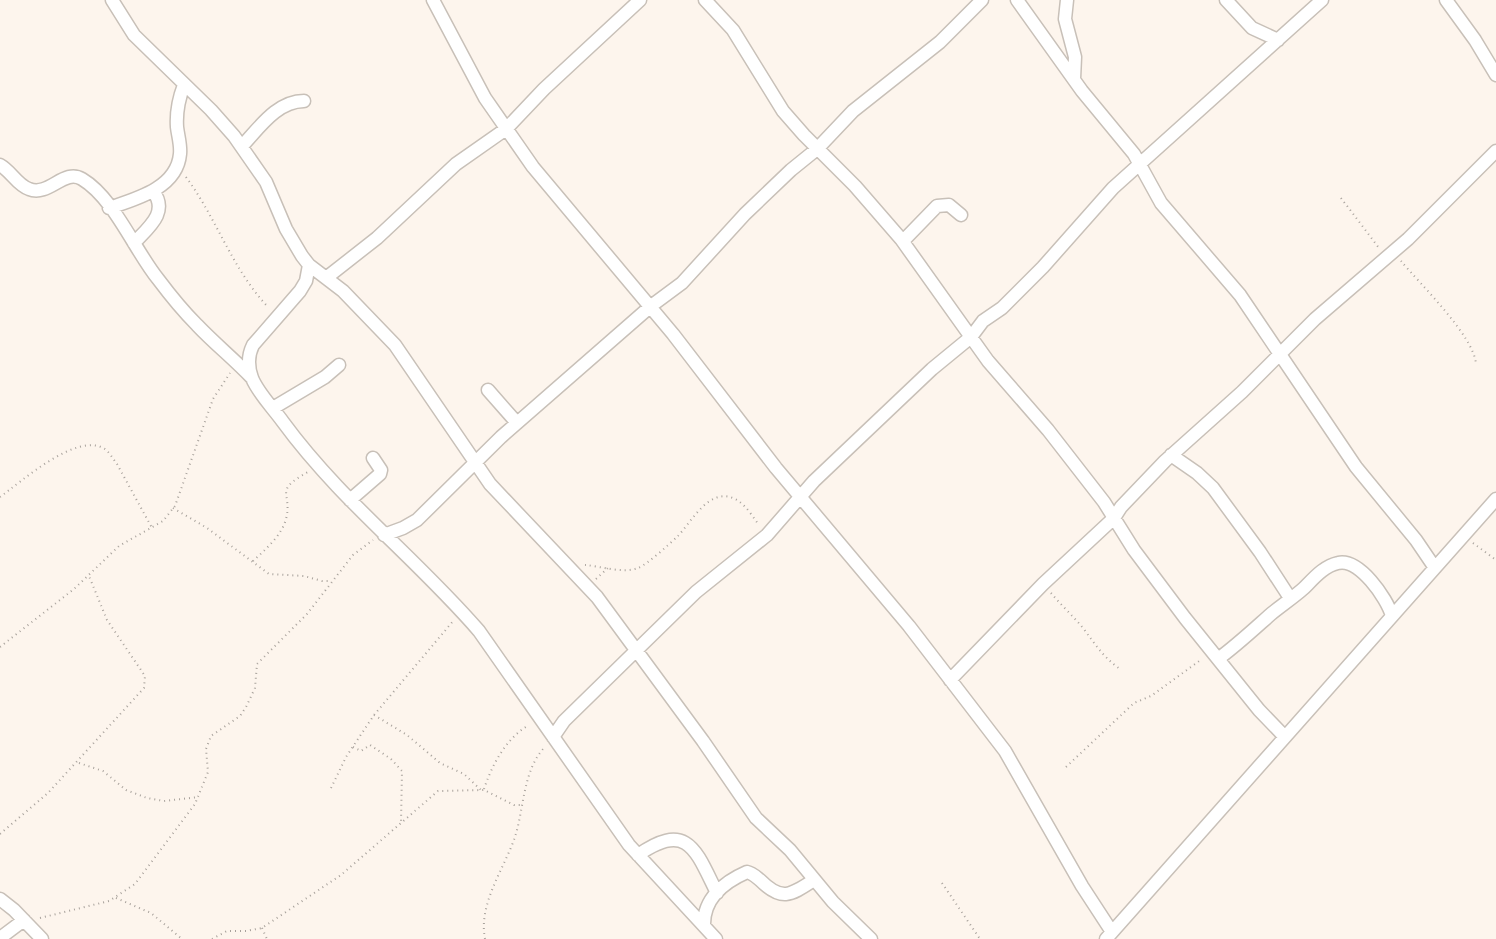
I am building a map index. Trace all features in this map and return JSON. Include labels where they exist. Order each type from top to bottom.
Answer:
[{"type":"street","points":[[112,0],[134,35],[211,110],[242,146],[266,182],[294,246],[310,265],[356,303],[395,345],[474,462],[502,499],[589,587],[703,741],[756,818],[790,850],[814,880],[871,939]]},
{"type":"street","points":[[433,0],[485,98],[533,167],[651,306],[799,496],[909,626],[1004,751],[1109,936],[1496,499]]},
{"type":"street","points":[[326,278],[378,238],[456,164],[506,129],[544,89],[640,0]]},
{"type":"street","points":[[705,0],[733,30],[783,111],[817,149],[855,186],[903,241],[988,361],[1048,430],[1114,518],[1134,550],[1259,710],[1284,737]]},
{"type":"street","points":[[384,536],[417,520],[474,462],[517,423],[651,306],[682,283],[745,214],[791,170],[817,149],[853,111],[940,42],[982,0]]},
{"type":"street","points":[[1017,0],[1074,79],[1141,166],[1161,203],[1198,249],[1233,286],[1356,467],[1416,540],[1435,568]]},
{"type":"street","points":[[1067,0],[1065,19],[1075,57],[1074,79]]},
{"type":"street","points":[[1226,0],[1252,28],[1278,40]]},
{"type":"street","points":[[554,738],[564,721],[696,592],[767,535],[799,496],[932,369],[971,337],[983,321],[1002,308],[1042,267],[1113,188],[1141,166],[1322,0]]},
{"type":"street","points":[[1446,0],[1475,40],[1496,75]]},
{"type":"street","points":[[109,208],[153,191],[172,174],[180,155],[177,111],[184,84]]},
{"type":"street","points":[[242,146],[276,111],[293,101],[304,101]]},
{"type":"street","points":[[950,680],[1043,584],[1114,518],[1132,494],[1171,456],[1280,356],[1315,319],[1389,255],[1496,152]]},
{"type":"street","points":[[0,165],[28,189],[39,191],[64,179],[80,178],[96,190],[126,228],[156,277],[196,324],[252,378],[318,465],[384,536],[462,611],[479,631],[638,855],[716,939]]},
{"type":"street","points":[[134,243],[160,211],[158,197],[153,191]]},
{"type":"street","points":[[903,241],[937,206],[949,205],[961,215]]},
{"type":"street","points":[[252,378],[248,355],[253,345],[300,291],[306,281],[310,265]]},
{"type":"street","points":[[273,408],[325,377],[338,365]]},
{"type":"street","points":[[488,390],[517,423]]},
{"type":"street","points":[[1171,456],[1214,488],[1270,565],[1290,598]]},
{"type":"street","points":[[350,500],[380,474],[381,470],[373,458]]},
{"type":"street","points":[[1215,655],[1243,640],[1290,598],[1329,566],[1338,562],[1348,562],[1359,569],[1378,589],[1389,606],[1392,616]]},
{"type":"street","points":[[638,855],[662,841],[671,839],[687,843],[695,850],[717,893]]},
{"type":"street","points":[[704,926],[705,908],[717,893],[747,872],[779,895],[797,891],[814,880]]},
{"type":"street","points":[[0,899],[42,939]]},
{"type":"street","points":[[0,938],[24,920]]},
{"type":"path","points":[[177,165],[211,216],[239,270],[258,296],[278,317]]},
{"type":"path","points":[[1341,198],[1389,255],[1461,333],[1473,350],[1476,364]]},
{"type":"path","points":[[0,647],[88,576],[120,546],[166,519],[173,508],[199,445],[213,399],[225,378],[238,364]]},
{"type":"path","points":[[0,497],[58,454],[99,446],[114,460],[134,492],[152,528]]},
{"type":"path","points":[[252,562],[272,541],[286,519],[285,497],[288,486],[318,465]]},
{"type":"path","points":[[570,567],[581,565],[635,569],[643,566],[676,538],[699,510],[720,498],[735,499],[746,508],[767,535]]},
{"type":"path","points":[[173,508],[207,528],[268,574],[332,581]]},
{"type":"path","points":[[24,920],[85,909],[116,898],[135,884],[170,839],[199,796],[208,772],[206,748],[211,736],[240,716],[255,688],[257,664],[307,614],[359,550],[371,541],[384,536]]},
{"type":"path","points":[[1463,536],[1496,560]]},
{"type":"path","points":[[589,587],[609,567]]},
{"type":"path","points":[[0,834],[48,793],[137,698],[144,688],[146,680],[106,620],[88,576]]},
{"type":"path","points":[[1043,584],[1083,628],[1096,649],[1106,660],[1120,668]]},
{"type":"path","points":[[330,788],[374,715],[462,611]]},
{"type":"path","points":[[1066,767],[1134,703],[1151,696],[1215,655]]},
{"type":"path","points":[[374,715],[408,735],[440,763],[464,774],[482,790],[514,805],[523,805]]},
{"type":"path","points":[[482,790],[489,772],[504,747],[524,728],[540,719]]},
{"type":"path","points":[[485,939],[484,924],[488,905],[515,837],[536,758],[554,738]]},
{"type":"path","points":[[353,747],[361,751],[370,745],[391,759],[402,771],[401,823]]},
{"type":"path","points":[[78,762],[103,771],[126,790],[147,798],[164,801],[199,796]]},
{"type":"path","points":[[212,939],[227,931],[246,931],[262,928],[341,875],[438,791],[482,790]]},
{"type":"path","points":[[942,883],[980,939]]},
{"type":"path","points":[[116,898],[151,913],[182,939]]},
{"type":"path","points":[[262,928],[267,939]]}]
